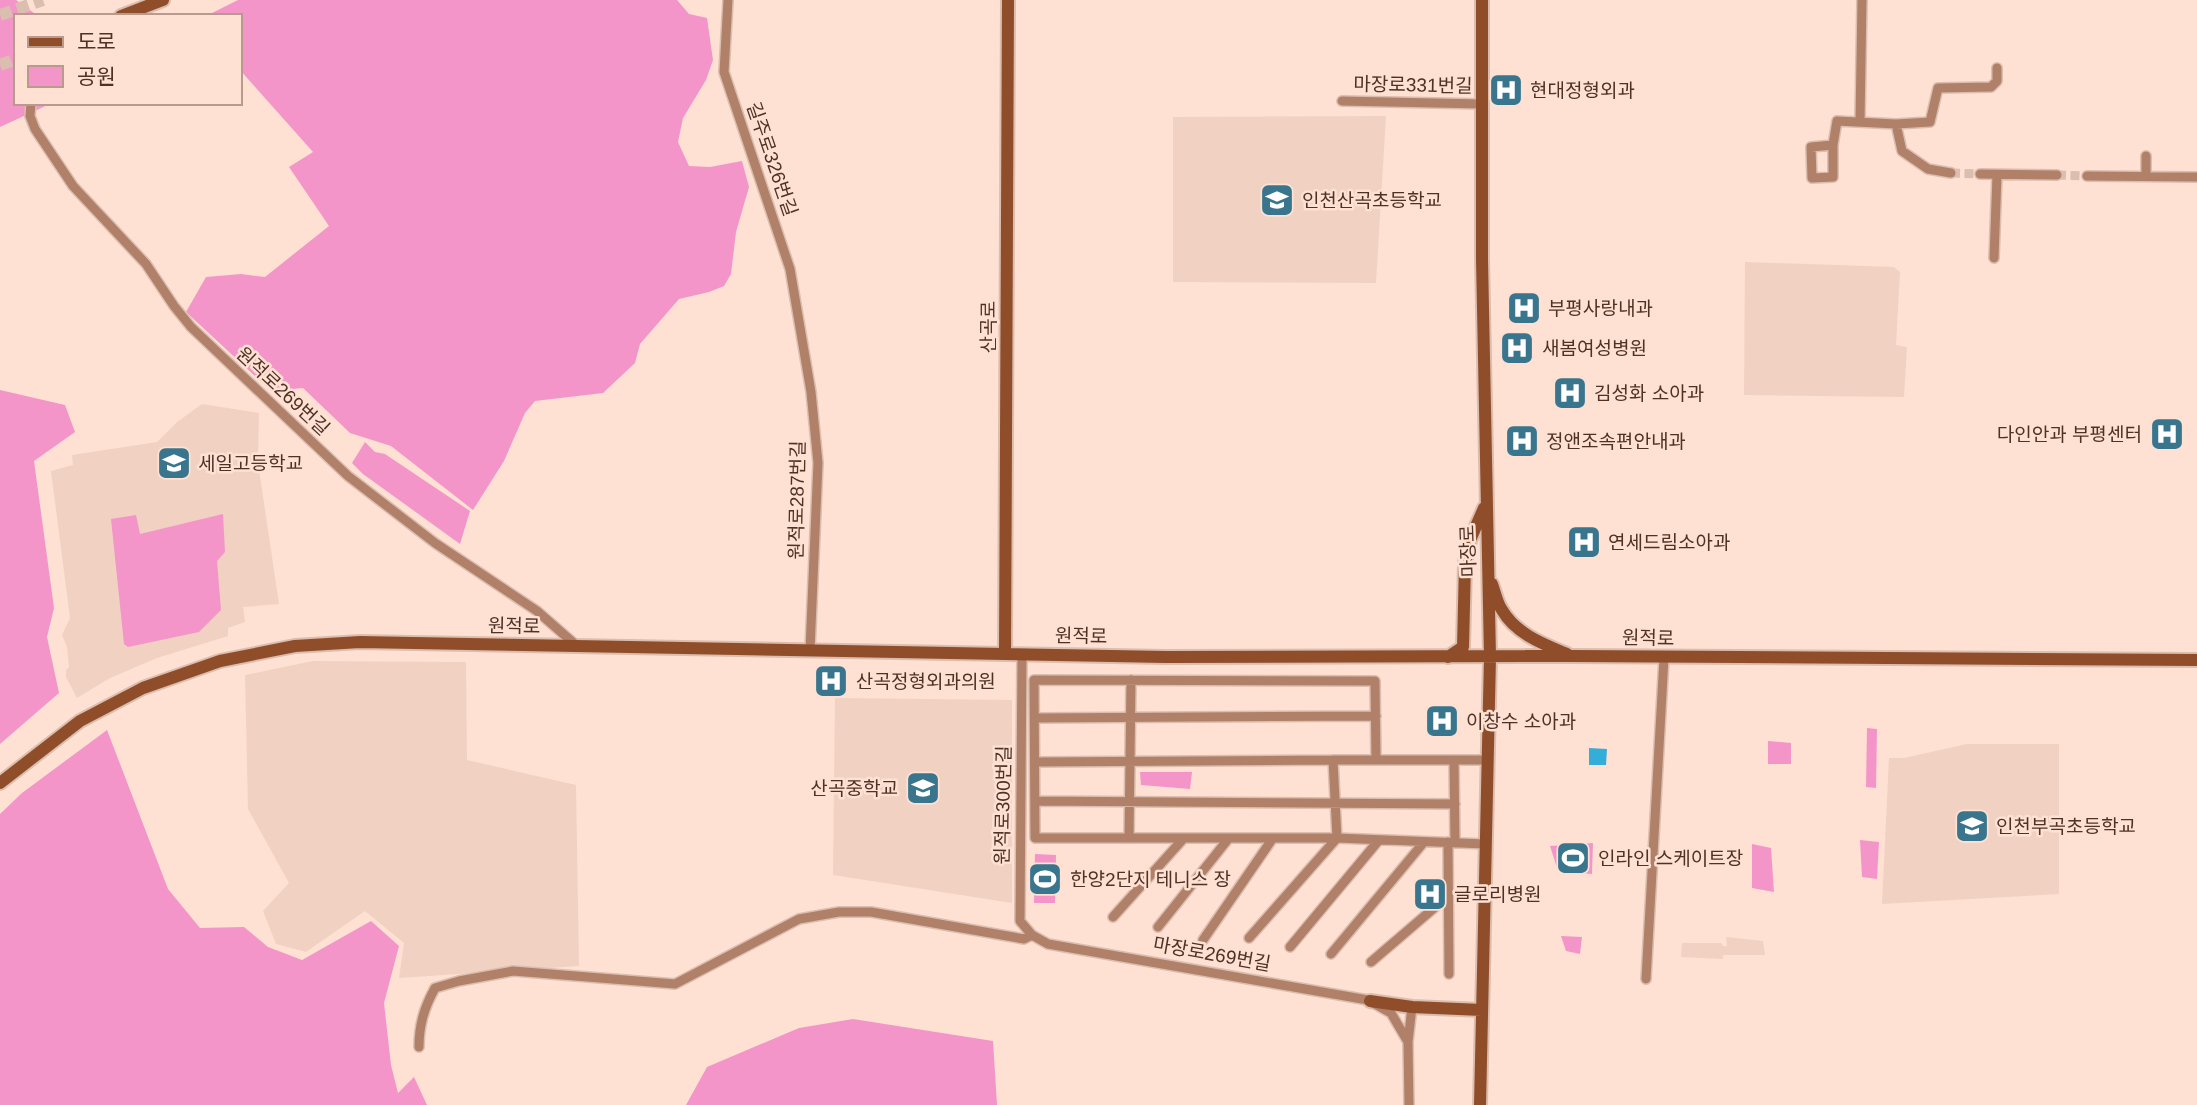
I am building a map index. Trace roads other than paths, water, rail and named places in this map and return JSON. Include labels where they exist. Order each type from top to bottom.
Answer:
[{"type":"main road","points":[[126,14],[163,0]]},
{"type":"main road","name":"산곡로","points":[[1005,654],[1008,0]]},
{"type":"main road","name":"마장로","points":[[1480,1105],[1490,657],[1482,259],[1482,0]]},
{"type":"main road","points":[[1448,657],[1463,648],[1465,563],[1470,540],[1486,504]]},
{"type":"main road","points":[[1488,573],[1502,610],[1518,629],[1538,642],[1573,656]]},
{"type":"main road","name":"원적로","points":[[0,783],[80,721],[143,688],[220,661],[295,646],[360,642],[1005,654],[2197,660]]},
{"type":"main road","points":[[1370,1001],[1412,1007],[1482,1010]]},
{"type":"street","name":"길주로326번길","points":[[728,0],[724,72],[790,269]]},
{"type":"street","points":[[1860,121],[1862,0]]},
{"type":"street","points":[[1833,145],[1837,121],[1896,124],[1930,122],[1938,88],[1991,87],[1997,81],[1997,68]]},
{"type":"street","name":"마장로331번길","points":[[1342,101],[1482,104]]},
{"type":"street","name":"원적로269번길","points":[[31,105],[30,116],[35,129],[73,186],[146,264],[191,327],[348,476],[435,543],[537,611],[577,646]]},
{"type":"street","points":[[1896,124],[1902,150],[1928,169],[1951,173]]},
{"type":"street","points":[[2146,156],[2146,176]]},
{"type":"street","points":[[1980,174],[2057,175]]},
{"type":"street","points":[[1994,258],[1997,175]]},
{"type":"street","points":[[2087,176],[2197,177]]},
{"type":"street","name":"원적로287번길","points":[[790,269],[811,392],[818,463],[810,650]]},
{"type":"street","name":"원적로300번길","points":[[1022,654],[1019,901],[1020,921],[1032,935]]},
{"type":"street","points":[[1646,979],[1664,658]]},
{"type":"street","points":[[1376,760],[1375,681],[1034,680],[1035,838],[1337,838],[1485,844]]},
{"type":"street","points":[[1129,838],[1131,680]]},
{"type":"street","points":[[1035,718],[1376,716]]},
{"type":"street","points":[[1249,938],[1337,838],[1334,760]]},
{"type":"street","points":[[1449,974],[1448,896],[1455,804],[1454,760]]},
{"type":"street","points":[[1035,762],[1488,760]]},
{"type":"street","points":[[1035,801],[1455,804]]},
{"type":"street","points":[[1113,917],[1184,838]]},
{"type":"street","points":[[1158,927],[1229,838]]},
{"type":"street","points":[[1203,940],[1273,838]]},
{"type":"street","points":[[1290,947],[1379,840]]},
{"type":"street","points":[[1331,954],[1424,842]]},
{"type":"street","points":[[1371,962],[1448,896]]},
{"type":"street","points":[[419,1047],[419,1028],[425,1005],[435,988],[458,981],[513,971],[675,984],[799,919],[839,912],[871,912],[1024,939],[1032,935]]},
{"type":"street","name":"마장로269번길","points":[[1032,935],[1048,944],[1370,1001]]},
{"type":"street","points":[[1370,1001],[1391,1013],[1408,1042]]},
{"type":"street","points":[[1409,1105],[1408,1042],[1412,1007]]},
{"type":"water","points":[[1589,748],[1607,749],[1606,765],[1589,765]]},
{"type":"tunnel","points":[[0,15],[43,0]]},
{"type":"tunnel","points":[[0,65],[14,60]]},
{"type":"tunnel","points":[[1951,173],[1980,174]]},
{"type":"tunnel","points":[[2057,175],[2087,176]]},
{"type":"place","name":"현대정형외과","points":[[1506,90]]},
{"type":"place","name":"인천산곡초등학교","points":[[1277,200]]},
{"type":"place","name":"부평사랑내과","points":[[1524,308]]},
{"type":"place","name":"새봄여성병원","points":[[1517,348]]},
{"type":"place","name":"김성화 소아과","points":[[1570,393]]},
{"type":"place","name":"다인안과 부평센터","points":[[2167,434]]},
{"type":"place","name":"정앤조속편안내과","points":[[1522,441]]},
{"type":"place","name":"세일고등학교","points":[[174,463]]},
{"type":"place","name":"연세드림소아과","points":[[1584,542]]},
{"type":"place","name":"산곡정형외과의원","points":[[831,681]]},
{"type":"place","name":"이창수 소아과","points":[[1442,721]]},
{"type":"place","name":"산곡중학교","points":[[923,788]]},
{"type":"place","name":"인천부곡초등학교","points":[[1972,826]]},
{"type":"place","name":"인라인 스케이트장","points":[[1573,858]]},
{"type":"place","name":"한양2단지 테니스 장","points":[[1045,879]]},
{"type":"place","name":"글로리병원","points":[[1430,894]]}]
